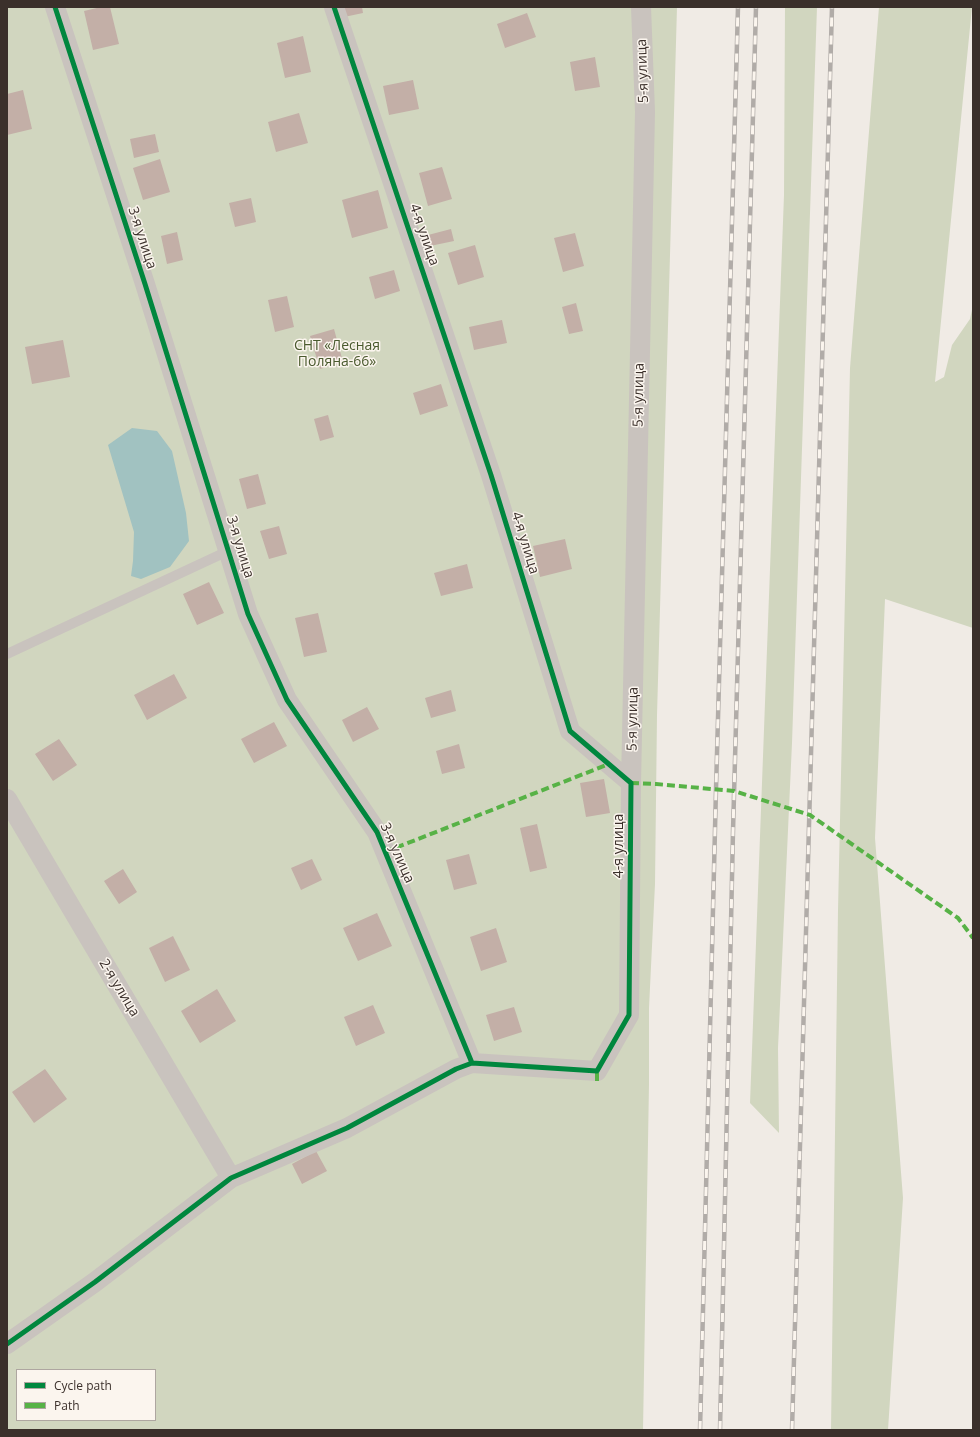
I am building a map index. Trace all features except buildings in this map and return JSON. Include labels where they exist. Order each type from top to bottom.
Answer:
[{"type":"street","name":"3-я улица","points":[[55,7],[145,284],[248,614],[287,700],[377,832],[472,1063]]},
{"type":"street","name":"4-я улица","points":[[334,7],[491,475],[570,731],[631,783],[629,1015],[598,1071],[472,1063]]},
{"type":"street","name":"5-я улица","points":[[631,783],[645,112],[641,7]]},
{"type":"street","name":"2-я улица","points":[[7,799],[231,1178]]},
{"type":"street","points":[[7,1344],[95,1282],[231,1178],[347,1128],[456,1069],[472,1063]]},
{"type":"lane","points":[[7,654],[228,551]]},
{"type":"green space","name":"СНТ «Лесная Поляна-66»","points":[[7,7],[677,7],[657,715],[655,884],[649,1008],[643,1430],[7,1430]]},
{"type":"green space","points":[[785,7],[817,7],[792,743],[778,1048],[779,1133],[750,1103],[784,195]]},
{"type":"green space","points":[[879,7],[972,7],[935,382],[944,377],[952,345],[970,319],[973,305],[973,628],[885,599],[875,838],[903,1198],[888,1430],[831,1430],[838,910],[850,368]]},
{"type":"water","points":[[132,428],[157,431],[172,451],[186,513],[189,541],[170,567],[141,579],[131,576],[134,532],[108,445]]},
{"type":"railway","points":[[700,1430],[738,7]]},
{"type":"railway","points":[[720,1430],[733,831],[756,7]]},
{"type":"railway","points":[[792,1430],[832,7]]},
{"type":"marked path","points":[[385,852],[609,764]]},
{"type":"marked path","points":[[631,783],[734,791],[810,815],[958,918],[973,938]]},
{"type":"marked path","points":[[597,1071],[597,1081]]},
{"type":"cycle path","points":[[55,7],[145,284],[248,614],[287,700],[377,832],[472,1063]]},
{"type":"cycle path","points":[[7,1344],[95,1282],[231,1178],[347,1128],[456,1069],[472,1063],[597,1071],[629,1015],[631,783],[570,731],[491,475],[334,7]]}]
